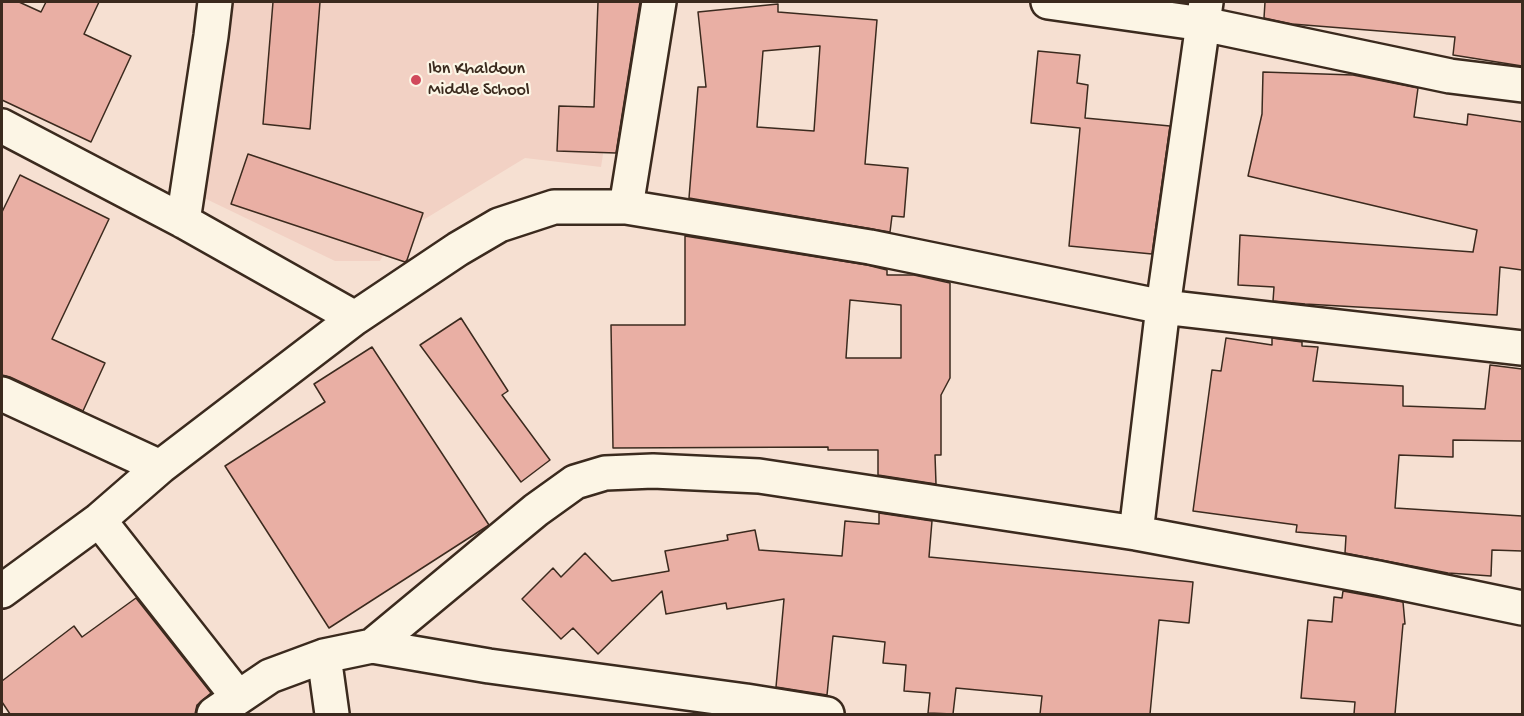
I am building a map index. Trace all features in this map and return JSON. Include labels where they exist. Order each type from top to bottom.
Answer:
[{"type":"street","points":[[183,221],[215,2]]},
{"type":"street","points":[[626,207],[659,2]]},
{"type":"street","points":[[1048,2],[1204,13],[1450,76],[1522,85]]},
{"type":"street","points":[[1136,533],[1163,307],[1204,13]]},
{"type":"street","points":[[2,126],[183,221],[355,318]]},
{"type":"street","points":[[2,591],[99,520],[160,467],[355,318],[458,249],[499,225],[555,207],[626,207],[870,247],[1163,307],[1522,348]]},
{"type":"street","points":[[2,394],[160,467]]},
{"type":"street","points":[[372,646],[536,510],[575,482],[604,473],[653,471],[759,476],[1136,533],[1378,578],[1522,608]]},
{"type":"street","points":[[99,520],[226,706],[270,676],[324,656],[372,646],[489,666],[827,714]]},
{"type":"street","points":[[324,656],[332,714]]},
{"type":"shaded area","name":"Ibn Khaldoun Middle School","points":[[228,2],[627,2],[601,167],[525,158],[392,239],[380,261],[335,261],[202,197]]},
{"type":"building","points":[[2,2],[19,2],[41,12],[46,2],[99,2],[84,34],[131,56],[91,142],[2,100]]},
{"type":"building","points":[[273,2],[320,2],[310,129],[263,124]]},
{"type":"building","points":[[598,2],[640,2],[616,153],[557,151],[559,106],[594,107]]},
{"type":"building","points":[[1265,2],[1522,2],[1522,66],[1453,55],[1455,37],[1292,24],[1264,18]]},
{"type":"building","points":[[778,4],[778,12],[877,20],[865,164],[908,168],[904,217],[892,216],[890,232],[689,198],[698,87],[706,87],[698,12]],"holes":[[[820,46],[814,131],[757,127],[763,51]]]},
{"type":"building","points":[[1038,51],[1080,55],[1077,83],[1088,85],[1085,118],[1170,126],[1152,254],[1069,246],[1080,128],[1031,123]]},
{"type":"building","points":[[1263,72],[1353,75],[1418,88],[1414,117],[1467,125],[1468,114],[1522,122],[1522,270],[1500,267],[1497,315],[1273,301],[1274,287],[1238,285],[1240,235],[1473,252],[1477,230],[1248,176],[1262,114]]},
{"type":"building","points":[[248,154],[423,213],[407,260],[405,262],[231,204]]},
{"type":"building","points":[[20,175],[109,219],[52,339],[105,363],[83,411],[2,375],[2,212]]},
{"type":"building","points":[[685,236],[867,265],[887,270],[887,275],[914,275],[950,283],[950,378],[941,395],[941,455],[935,455],[936,484],[878,475],[878,450],[828,450],[828,447],[613,448],[611,325],[685,325]],"holes":[[[850,300],[901,305],[901,358],[846,358]]]},
{"type":"building","points":[[461,318],[508,391],[502,395],[550,460],[521,482],[420,345]]},
{"type":"building","points":[[1226,338],[1272,345],[1272,338],[1302,342],[1302,346],[1318,347],[1313,381],[1403,386],[1403,406],[1485,409],[1490,365],[1522,369],[1522,441],[1453,440],[1453,457],[1399,455],[1395,508],[1522,516],[1522,551],[1492,550],[1491,576],[1448,573],[1345,553],[1346,536],[1296,532],[1297,525],[1193,511],[1212,370],[1221,371]]},
{"type":"building","points":[[372,347],[489,525],[329,628],[225,466],[325,402],[314,384]]},
{"type":"building","points":[[879,513],[932,521],[929,557],[1193,582],[1189,623],[1159,620],[1150,714],[1040,714],[1042,696],[956,688],[953,714],[928,713],[930,693],[904,691],[906,665],[883,663],[885,642],[833,636],[827,695],[776,687],[784,599],[727,609],[726,603],[666,614],[662,591],[598,654],[573,628],[561,639],[522,599],[553,568],[561,577],[585,553],[612,581],[669,571],[665,551],[728,540],[727,535],[755,530],[759,550],[842,556],[845,521],[879,524]]},
{"type":"building","points":[[1343,591],[1403,602],[1405,624],[1403,624],[1395,714],[1354,714],[1355,702],[1301,698],[1308,620],[1332,622],[1334,597],[1342,598]]},
{"type":"building","points":[[136,598],[211,693],[197,705],[195,714],[10,714],[2,702],[2,681],[74,626],[82,637]]},
{"type":"place","name":"Ibn Khaldoun Middle School","points":[[416,80]]}]
